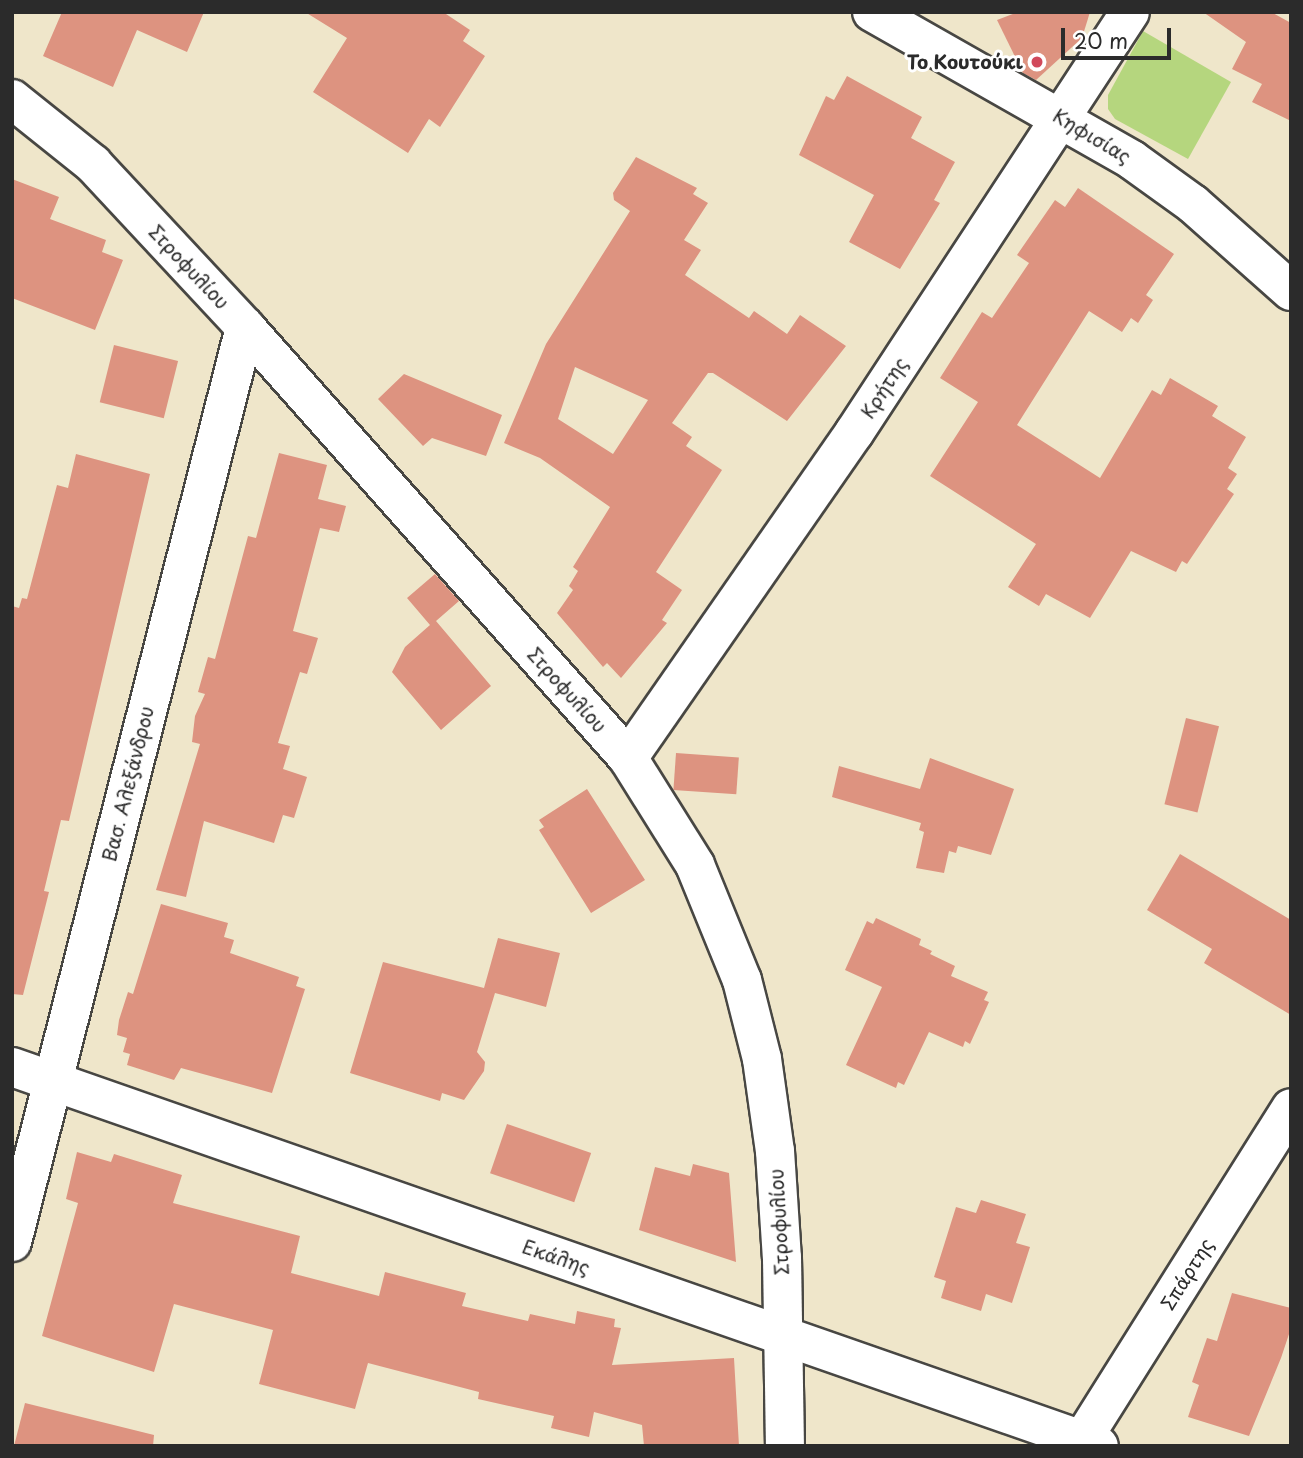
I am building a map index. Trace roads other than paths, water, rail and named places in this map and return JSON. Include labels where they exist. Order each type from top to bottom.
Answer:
[{"type":"street","name":"Κηφισίας","points":[[872,12],[1063,117],[1193,204],[1291,291]]},
{"type":"street","name":"Κρήτης","points":[[628,758],[854,433],[1130,12]]},
{"type":"street","name":"Στροφυλίου","points":[[12,99],[93,164],[245,327],[628,758],[695,865],[742,980],[762,1059],[775,1151],[785,1446]]},
{"type":"street","name":"Βασ. Αλεξάνδρου","points":[[12,1242],[245,327]]},
{"type":"street","name":"Εκάλης","points":[[12,1067],[1091,1443]]},
{"type":"street","name":"Σπάρτης","points":[[1091,1443],[1291,1108]]},
{"type":"place","name":"Το Κουτούκι","points":[[1037,62]]}]
